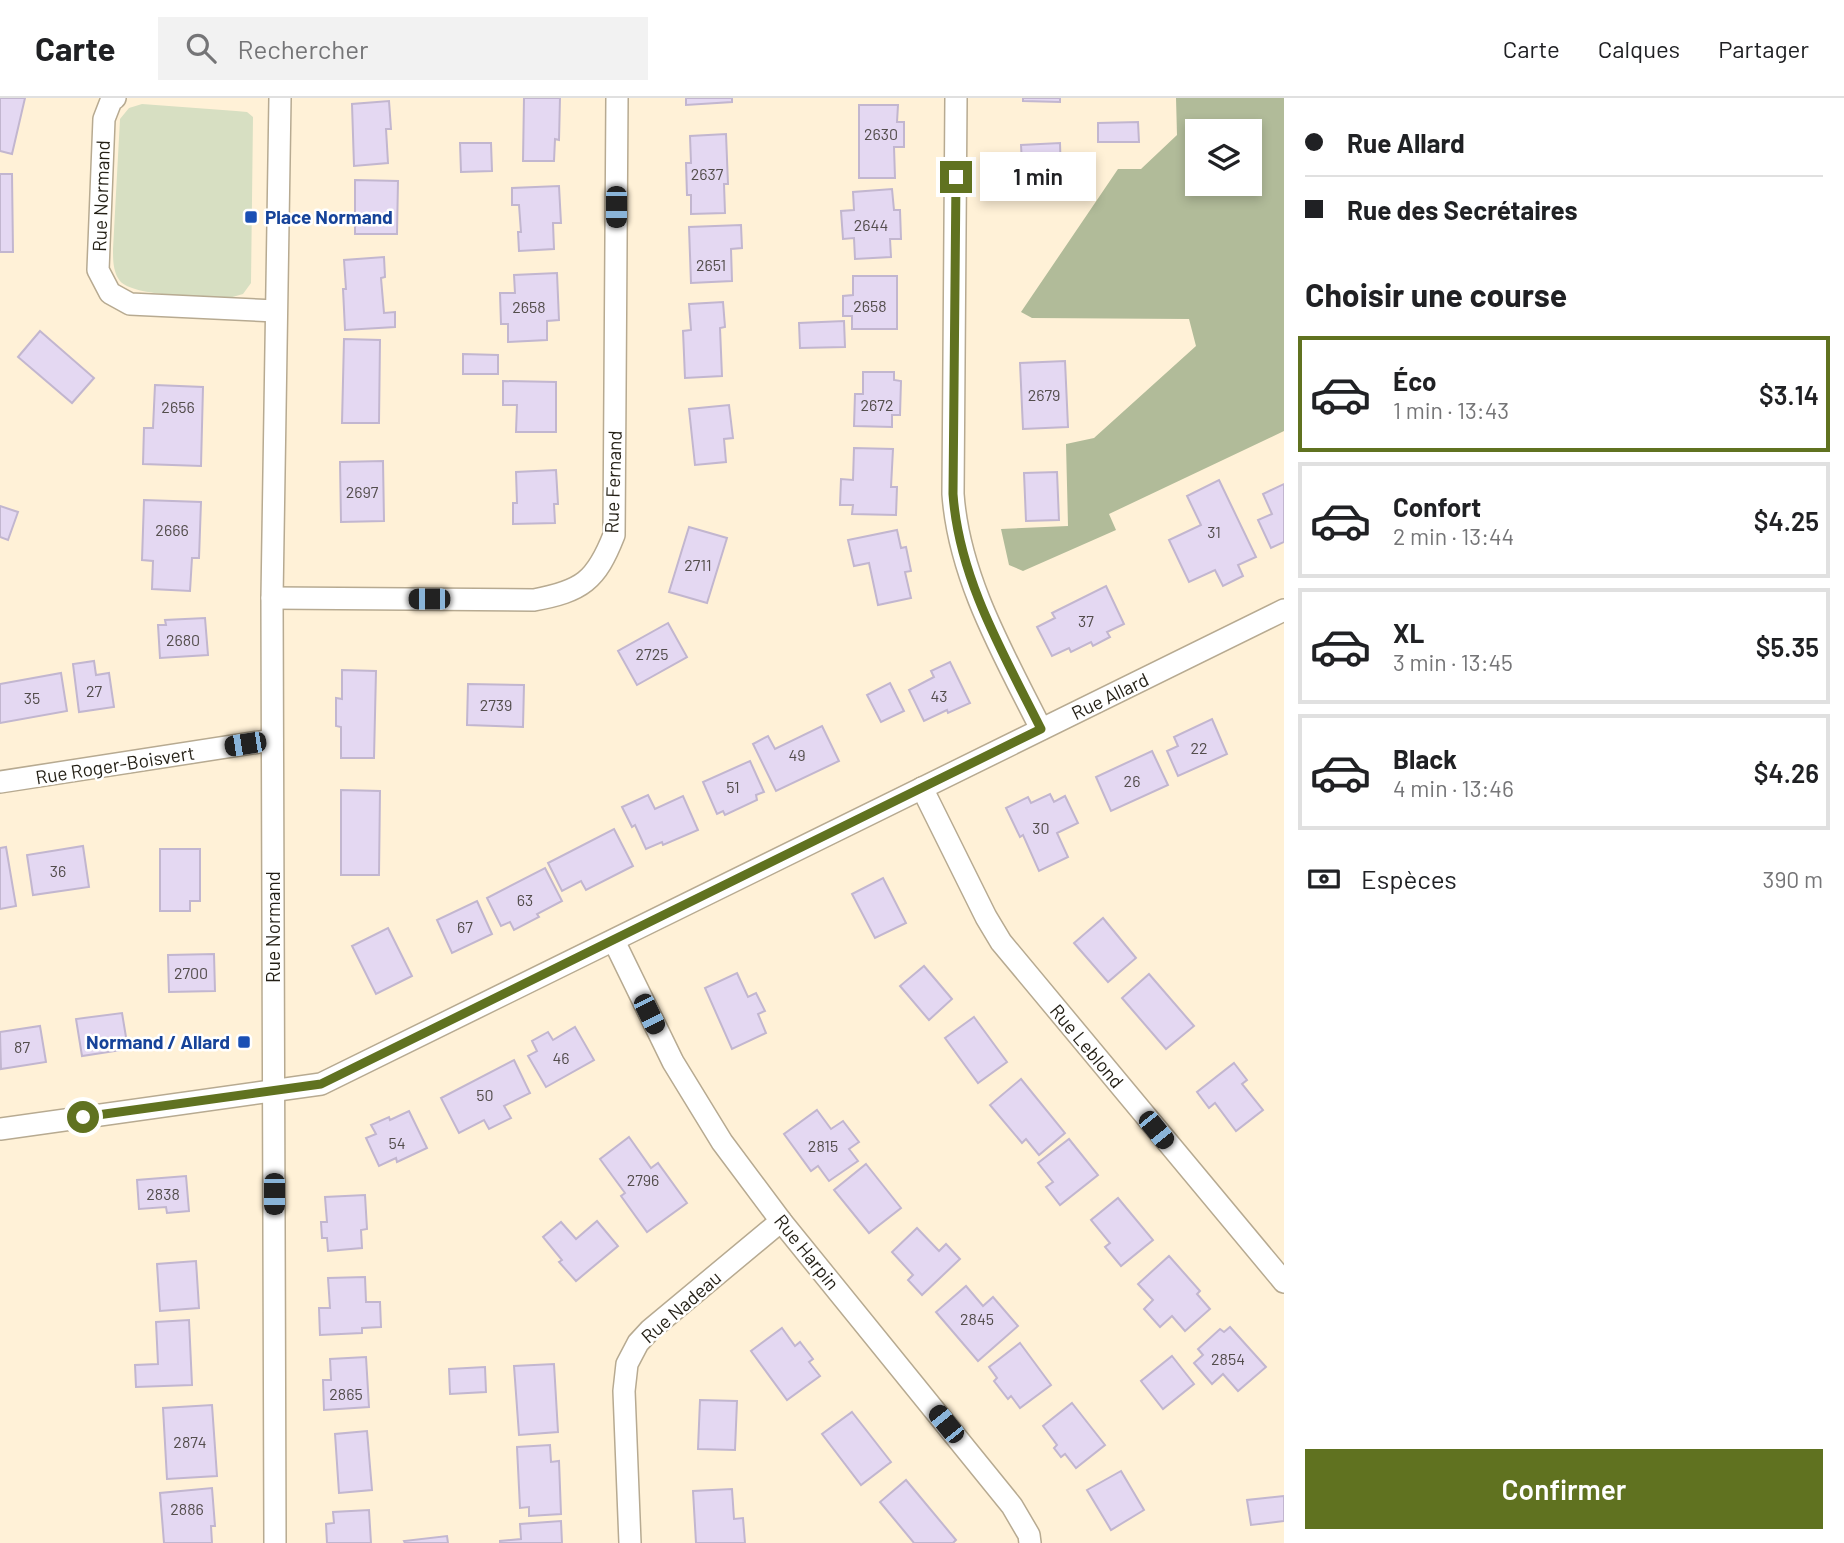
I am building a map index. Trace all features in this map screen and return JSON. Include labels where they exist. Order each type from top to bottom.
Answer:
[{"type":"street","name":"Rue Normand","points":[[115,98],[111,101],[104,119],[98,270],[110,293],[130,304],[276,312]]},
{"type":"street","name":"Rue Normand","points":[[275,1543],[272,598],[281,98]]},
{"type":"street","name":"Rue Fernand","points":[[272,598],[534,600],[559,595],[586,583],[603,562],[614,536],[617,98]]},
{"type":"street","points":[[956,98],[955,522],[962,555],[974,590],[1041,729]]},
{"type":"street","name":"Rue Allard","points":[[0,1129],[321,1084],[1284,610]]},
{"type":"street","name":"Rue Roger-Boisvert","points":[[0,782],[272,740]]},
{"type":"street","name":"Rue Leblond","points":[[922,788],[1001,942],[1284,1282]]},
{"type":"street","name":"Rue Harpin","points":[[614,941],[673,1062],[722,1142],[781,1221],[1012,1506],[1030,1543]]},
{"type":"street","name":"Rue Nadeau","points":[[630,1543],[624,1391],[627,1364],[638,1343],[650,1330],[781,1221]]},
{"type":"green space","points":[[1176,98],[1284,98],[1284,431],[1109,514],[1116,530],[1023,571],[1009,565],[1001,529],[1068,526],[1066,444],[1094,438],[1196,346],[1189,319],[1032,318],[1021,312],[1118,169],[1141,169],[1177,135]]},
{"type":"green space","points":[[142,104],[247,112],[253,117],[251,283],[243,294],[229,298],[154,293],[127,286],[120,281],[114,266],[113,249],[120,119],[129,108]]},
{"type":"building","points":[[0,98],[25,98],[12,154],[0,151]]},
{"type":"building","points":[[524,98],[560,98],[559,140],[555,139],[554,161],[523,161]]},
{"type":"building","points":[[686,98],[732,98],[732,102],[686,105]]},
{"type":"building","points":[[1023,98],[1060,98],[1060,102],[1023,101]]},
{"type":"building","points":[[389,101],[391,129],[386,129],[388,163],[354,166],[352,104]]},
{"type":"building","points":[[859,105],[898,105],[897,122],[904,122],[904,147],[894,147],[895,178],[859,178]]},
{"type":"building","points":[[1138,122],[1139,142],[1098,142],[1098,123]]},
{"type":"building","points":[[726,134],[728,184],[724,184],[725,213],[691,214],[691,195],[687,195],[686,163],[691,163],[690,136]]},
{"type":"building","points":[[460,143],[491,143],[492,171],[461,172]]},
{"type":"building","points":[[1060,143],[1061,177],[1052,178],[1053,199],[1024,200],[1021,145]]},
{"type":"building","points":[[0,174],[12,174],[13,252],[0,252]]},
{"type":"building","points":[[355,180],[398,181],[397,234],[355,234]]},
{"type":"building","points":[[559,186],[561,223],[553,223],[554,249],[519,251],[519,205],[512,205],[512,188]]},
{"type":"building","points":[[892,189],[894,210],[900,210],[901,239],[890,239],[891,257],[855,259],[854,238],[843,239],[841,211],[854,210],[853,192]]},
{"type":"building","points":[[741,225],[742,248],[731,249],[732,281],[691,283],[689,227]]},
{"type":"building","points":[[384,257],[385,277],[381,278],[384,313],[395,312],[395,327],[345,330],[344,260]]},
{"type":"building","points":[[557,273],[559,320],[547,321],[547,340],[508,342],[508,324],[501,324],[500,293],[515,293],[514,275]]},
{"type":"building","points":[[853,276],[897,276],[897,329],[852,329],[852,316],[843,316],[843,296],[853,295]]},
{"type":"building","points":[[723,302],[725,327],[720,328],[722,376],[685,378],[683,331],[691,330],[689,304]]},
{"type":"building","points":[[844,321],[845,347],[800,348],[799,323]]},
{"type":"building","points":[[40,331],[94,378],[72,403],[18,357]]},
{"type":"building","points":[[344,339],[380,340],[379,423],[342,423]]},
{"type":"building","points":[[463,354],[498,355],[498,374],[463,374]]},
{"type":"building","points":[[1065,361],[1068,427],[1023,429],[1020,363]]},
{"type":"building","points":[[863,372],[894,372],[894,380],[901,381],[900,415],[892,415],[892,427],[854,426],[855,394],[863,394]]},
{"type":"building","points":[[503,381],[556,382],[556,432],[516,432],[517,405],[503,405]]},
{"type":"building","points":[[155,385],[203,387],[201,466],[143,464],[144,428],[153,428]]},
{"type":"building","points":[[729,405],[733,438],[724,439],[726,462],[695,465],[689,409]]},
{"type":"building","points":[[854,448],[893,449],[891,487],[897,487],[896,515],[852,514],[853,505],[840,505],[841,479],[853,480]]},
{"type":"building","points":[[383,461],[384,521],[341,522],[340,462]]},
{"type":"building","points":[[556,470],[558,504],[554,504],[555,523],[513,524],[513,503],[517,503],[516,472]]},
{"type":"building","points":[[1057,472],[1059,520],[1026,521],[1024,473]]},
{"type":"building","points":[[1219,480],[1256,557],[1238,565],[1243,576],[1223,586],[1215,570],[1189,582],[1169,540],[1201,525],[1187,496]]},
{"type":"building","points":[[1284,484],[1284,542],[1271,548],[1258,520],[1272,514],[1263,494]]},
{"type":"building","points":[[144,500],[201,502],[199,558],[192,558],[190,591],[152,589],[153,561],[142,560]]},
{"type":"building","points":[[0,506],[18,512],[8,540],[0,537]]},
{"type":"building","points":[[689,527],[727,538],[707,603],[669,592]]},
{"type":"building","points":[[897,530],[901,548],[906,547],[911,571],[905,572],[911,598],[878,605],[869,563],[854,566],[848,540]]},
{"type":"building","points":[[1106,586],[1124,624],[1107,632],[1110,637],[1093,646],[1091,642],[1071,652],[1069,648],[1052,656],[1037,627],[1055,618],[1052,613]]},
{"type":"building","points":[[205,618],[208,655],[160,658],[158,625],[166,625],[165,620]]},
{"type":"building","points":[[668,623],[687,657],[637,685],[618,651]]},
{"type":"building","points":[[94,661],[96,675],[109,673],[114,707],[79,712],[73,664]]},
{"type":"building","points":[[950,662],[970,703],[924,721],[909,690],[934,677],[931,671]]},
{"type":"building","points":[[342,670],[376,671],[374,758],[341,758],[341,727],[336,726],[336,698],[342,699]]},
{"type":"building","points":[[61,673],[67,711],[0,723],[0,684]]},
{"type":"building","points":[[890,683],[904,711],[881,722],[867,695]]},
{"type":"building","points":[[468,684],[524,685],[523,727],[467,725]]},
{"type":"building","points":[[1212,719],[1227,754],[1178,776],[1167,751],[1178,746],[1174,737]]},
{"type":"building","points":[[822,726],[839,761],[776,791],[753,744],[768,736],[775,749]]},
{"type":"building","points":[[1152,751],[1168,785],[1111,811],[1096,777]]},
{"type":"building","points":[[750,761],[764,792],[756,795],[757,800],[725,815],[723,811],[717,814],[703,782]]},
{"type":"building","points":[[341,790],[380,791],[379,875],[341,875]]},
{"type":"building","points":[[1050,794],[1054,802],[1065,796],[1078,823],[1057,833],[1068,857],[1039,871],[1023,835],[1020,837],[1006,808],[1028,797],[1031,803]]},
{"type":"building","points":[[648,795],[655,809],[683,796],[698,830],[646,849],[635,825],[632,827],[622,807]]},
{"type":"building","points":[[614,829],[633,866],[586,890],[581,881],[562,891],[548,863]]},
{"type":"building","points":[[83,846],[89,887],[33,895],[27,855]]},
{"type":"building","points":[[6,847],[16,906],[0,909],[0,848]]},
{"type":"building","points":[[160,849],[200,849],[200,901],[190,901],[190,911],[160,911]]},
{"type":"building","points":[[545,868],[562,901],[514,930],[510,922],[501,926],[487,898]]},
{"type":"building","points":[[883,878],[906,923],[875,938],[852,894]]},
{"type":"building","points":[[477,901],[492,934],[452,953],[437,920]]},
{"type":"building","points":[[1103,918],[1136,958],[1108,982],[1074,943]]},
{"type":"building","points":[[388,928],[412,976],[376,994],[352,946]]},
{"type":"building","points":[[214,954],[215,991],[169,992],[168,955]]},
{"type":"building","points":[[924,966],[952,999],[929,1020],[900,986]]},
{"type":"building","points":[[737,973],[748,997],[756,993],[765,1011],[758,1014],[766,1033],[732,1049],[705,988]]},
{"type":"building","points":[[1149,974],[1194,1026],[1166,1049],[1122,998]]},
{"type":"building","points":[[122,1013],[128,1049],[82,1056],[76,1019]]},
{"type":"building","points":[[974,1017],[1007,1062],[978,1083],[945,1038]]},
{"type":"building","points":[[40,1026],[46,1062],[1,1069],[0,1032]]},
{"type":"building","points":[[575,1027],[594,1060],[546,1087],[528,1056],[537,1051],[532,1041],[548,1032],[553,1040]]},
{"type":"building","points":[[514,1060],[530,1093],[504,1106],[511,1118],[489,1129],[484,1120],[459,1133],[441,1098]]},
{"type":"building","points":[[1234,1063],[1247,1080],[1242,1084],[1263,1110],[1236,1131],[1215,1103],[1209,1108],[1197,1092]]},
{"type":"building","points":[[1021,1079],[1065,1133],[1039,1155],[1026,1139],[1022,1143],[990,1105]]},
{"type":"building","points":[[817,1110],[831,1129],[843,1121],[859,1142],[849,1149],[858,1161],[829,1181],[818,1166],[811,1171],[784,1134]]},
{"type":"building","points":[[409,1111],[427,1148],[397,1162],[396,1158],[379,1166],[366,1138],[376,1134],[371,1125]]},
{"type":"building","points":[[629,1137],[651,1168],[658,1163],[687,1203],[647,1232],[621,1196],[625,1193],[600,1159]]},
{"type":"building","points":[[1069,1139],[1098,1175],[1060,1205],[1046,1187],[1053,1182],[1038,1163]]},
{"type":"building","points":[[866,1164],[901,1208],[869,1233],[834,1190]]},
{"type":"building","points":[[186,1176],[189,1211],[167,1213],[166,1207],[139,1209],[137,1180]]},
{"type":"building","points":[[365,1195],[367,1229],[361,1230],[362,1248],[328,1251],[327,1238],[322,1238],[321,1222],[327,1222],[325,1197]]},
{"type":"building","points":[[1118,1198],[1153,1240],[1121,1266],[1105,1247],[1110,1243],[1091,1220]]},
{"type":"building","points":[[597,1221],[618,1246],[576,1281],[559,1262],[562,1260],[543,1237],[561,1222],[576,1239]]},
{"type":"building","points":[[917,1228],[939,1251],[946,1244],[960,1259],[922,1295],[908,1280],[913,1275],[892,1252]]},
{"type":"building","points":[[1169,1256],[1200,1291],[1197,1294],[1210,1309],[1185,1331],[1172,1316],[1160,1327],[1144,1309],[1153,1300],[1138,1284]]},
{"type":"building","points":[[196,1261],[199,1308],[160,1311],[157,1264]]},
{"type":"building","points":[[365,1277],[366,1302],[380,1302],[381,1327],[362,1328],[362,1333],[320,1335],[319,1308],[330,1308],[328,1278]]},
{"type":"building","points":[[966,1286],[983,1306],[993,1297],[1018,1326],[978,1361],[936,1312]]},
{"type":"building","points":[[189,1320],[192,1385],[136,1387],[135,1365],[158,1364],[156,1322]]},
{"type":"building","points":[[1230,1327],[1266,1367],[1238,1391],[1223,1374],[1212,1384],[1194,1363],[1203,1355],[1198,1349],[1220,1329],[1224,1332]]},
{"type":"building","points":[[782,1328],[795,1346],[800,1342],[813,1359],[809,1362],[820,1376],[787,1400],[751,1351]]},
{"type":"building","points":[[1020,1343],[1051,1385],[1020,1408],[1011,1396],[1008,1399],[994,1381],[997,1378],[989,1367]]},
{"type":"building","points":[[1172,1356],[1194,1384],[1163,1409],[1141,1381]]},
{"type":"building","points":[[366,1357],[369,1407],[324,1410],[323,1380],[331,1380],[330,1359]]},
{"type":"building","points":[[554,1364],[558,1432],[519,1435],[514,1366]]},
{"type":"building","points":[[485,1367],[486,1392],[450,1394],[449,1369]]},
{"type":"building","points":[[700,1400],[737,1401],[735,1450],[698,1449]]},
{"type":"building","points":[[1072,1403],[1105,1445],[1076,1468],[1065,1454],[1061,1457],[1054,1448],[1057,1445],[1043,1426]]},
{"type":"building","points":[[212,1405],[217,1476],[167,1479],[163,1408]]},
{"type":"building","points":[[852,1412],[891,1462],[861,1485],[822,1434]]},
{"type":"building","points":[[367,1431],[372,1490],[339,1493],[335,1434]]},
{"type":"building","points":[[550,1445],[551,1462],[559,1461],[561,1514],[529,1516],[529,1507],[520,1508],[517,1447]]},
{"type":"building","points":[[1121,1471],[1144,1510],[1111,1530],[1087,1490]]},
{"type":"building","points":[[906,1480],[956,1540],[953,1543],[914,1543],[880,1502]]},
{"type":"building","points":[[212,1488],[215,1526],[211,1526],[212,1543],[164,1543],[160,1493]]},
{"type":"building","points":[[732,1489],[734,1519],[743,1518],[745,1543],[696,1543],[693,1491]]},
{"type":"building","points":[[1284,1496],[1284,1521],[1251,1525],[1247,1500]]},
{"type":"building","points":[[369,1510],[371,1543],[327,1543],[326,1524],[334,1523],[333,1512]]},
{"type":"building","points":[[561,1521],[562,1543],[500,1543],[521,1539],[520,1524]]},
{"type":"building","points":[[447,1536],[448,1543],[404,1541]]},
{"type":"place","name":"Place Normand","points":[[251,217]]},
{"type":"place","name":"Normand / Allard","points":[[244,1042]]},
{"type":"route","points":[[83,1117],[321,1084],[1041,729],[974,590],[962,555],[955,522],[956,177]]}]
